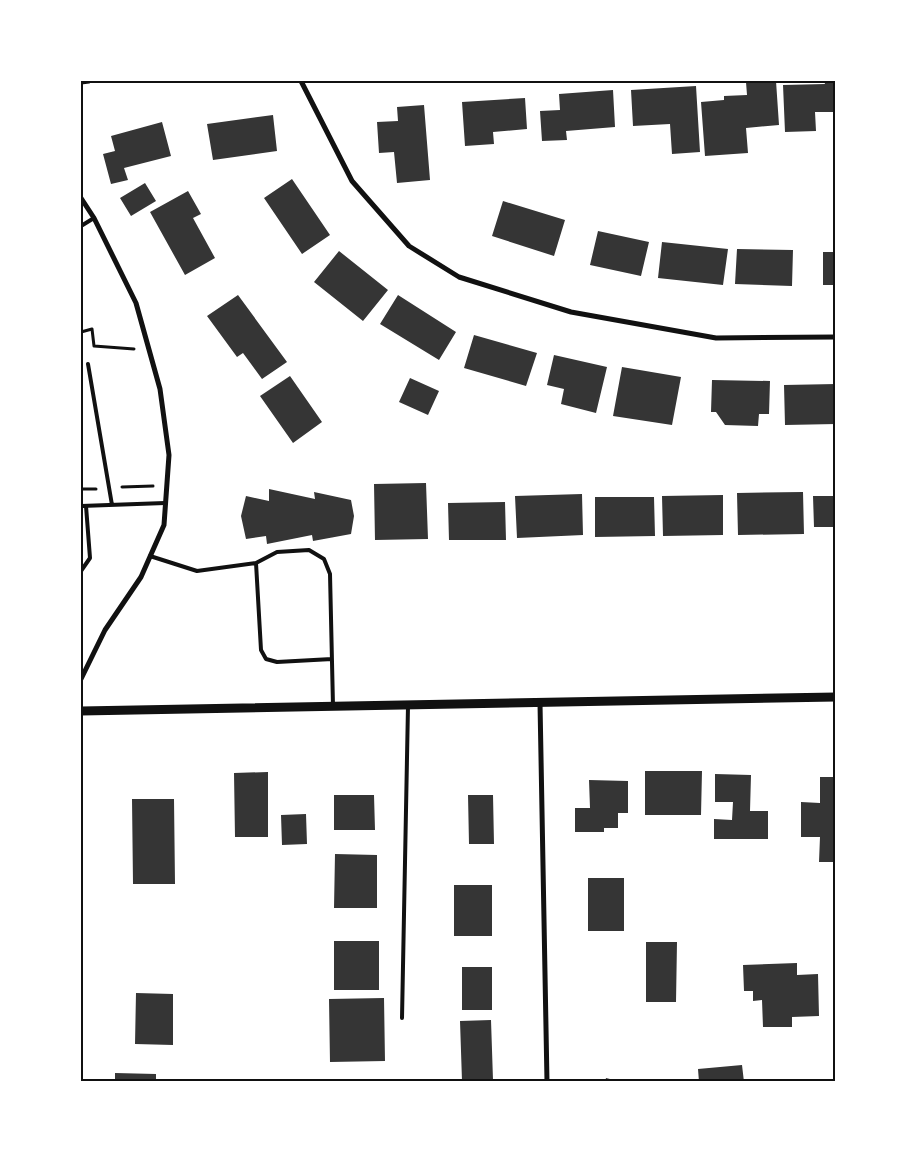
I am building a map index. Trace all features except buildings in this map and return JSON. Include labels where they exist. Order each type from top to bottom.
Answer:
[{"type":"street","points":[[81,82],[89,81]]},
{"type":"street","points":[[301,81],[352,180],[409,246],[459,277],[571,312],[716,338],[836,337]]},
{"type":"street","points":[[81,198],[94,218],[136,304],[160,389],[169,455],[164,524],[141,577],[106,630],[81,679]]},
{"type":"street","points":[[81,711],[836,697]]},
{"type":"street","points":[[540,703],[547,1082]]},
{"type":"lane","points":[[81,226],[94,218]]},
{"type":"lane","points":[[88,364],[112,505]]},
{"type":"lane","points":[[81,506],[165,503]]},
{"type":"lane","points":[[81,571],[90,558],[86,506]]},
{"type":"lane","points":[[150,556],[197,571],[256,563],[277,552],[309,550],[324,559],[330,574],[333,706]]},
{"type":"lane","points":[[256,563],[261,650],[266,659],[277,662],[332,659]]},
{"type":"lane","points":[[402,1018],[408,706]]},
{"type":"path","points":[[81,332],[92,329],[94,346],[149,351]]}]
